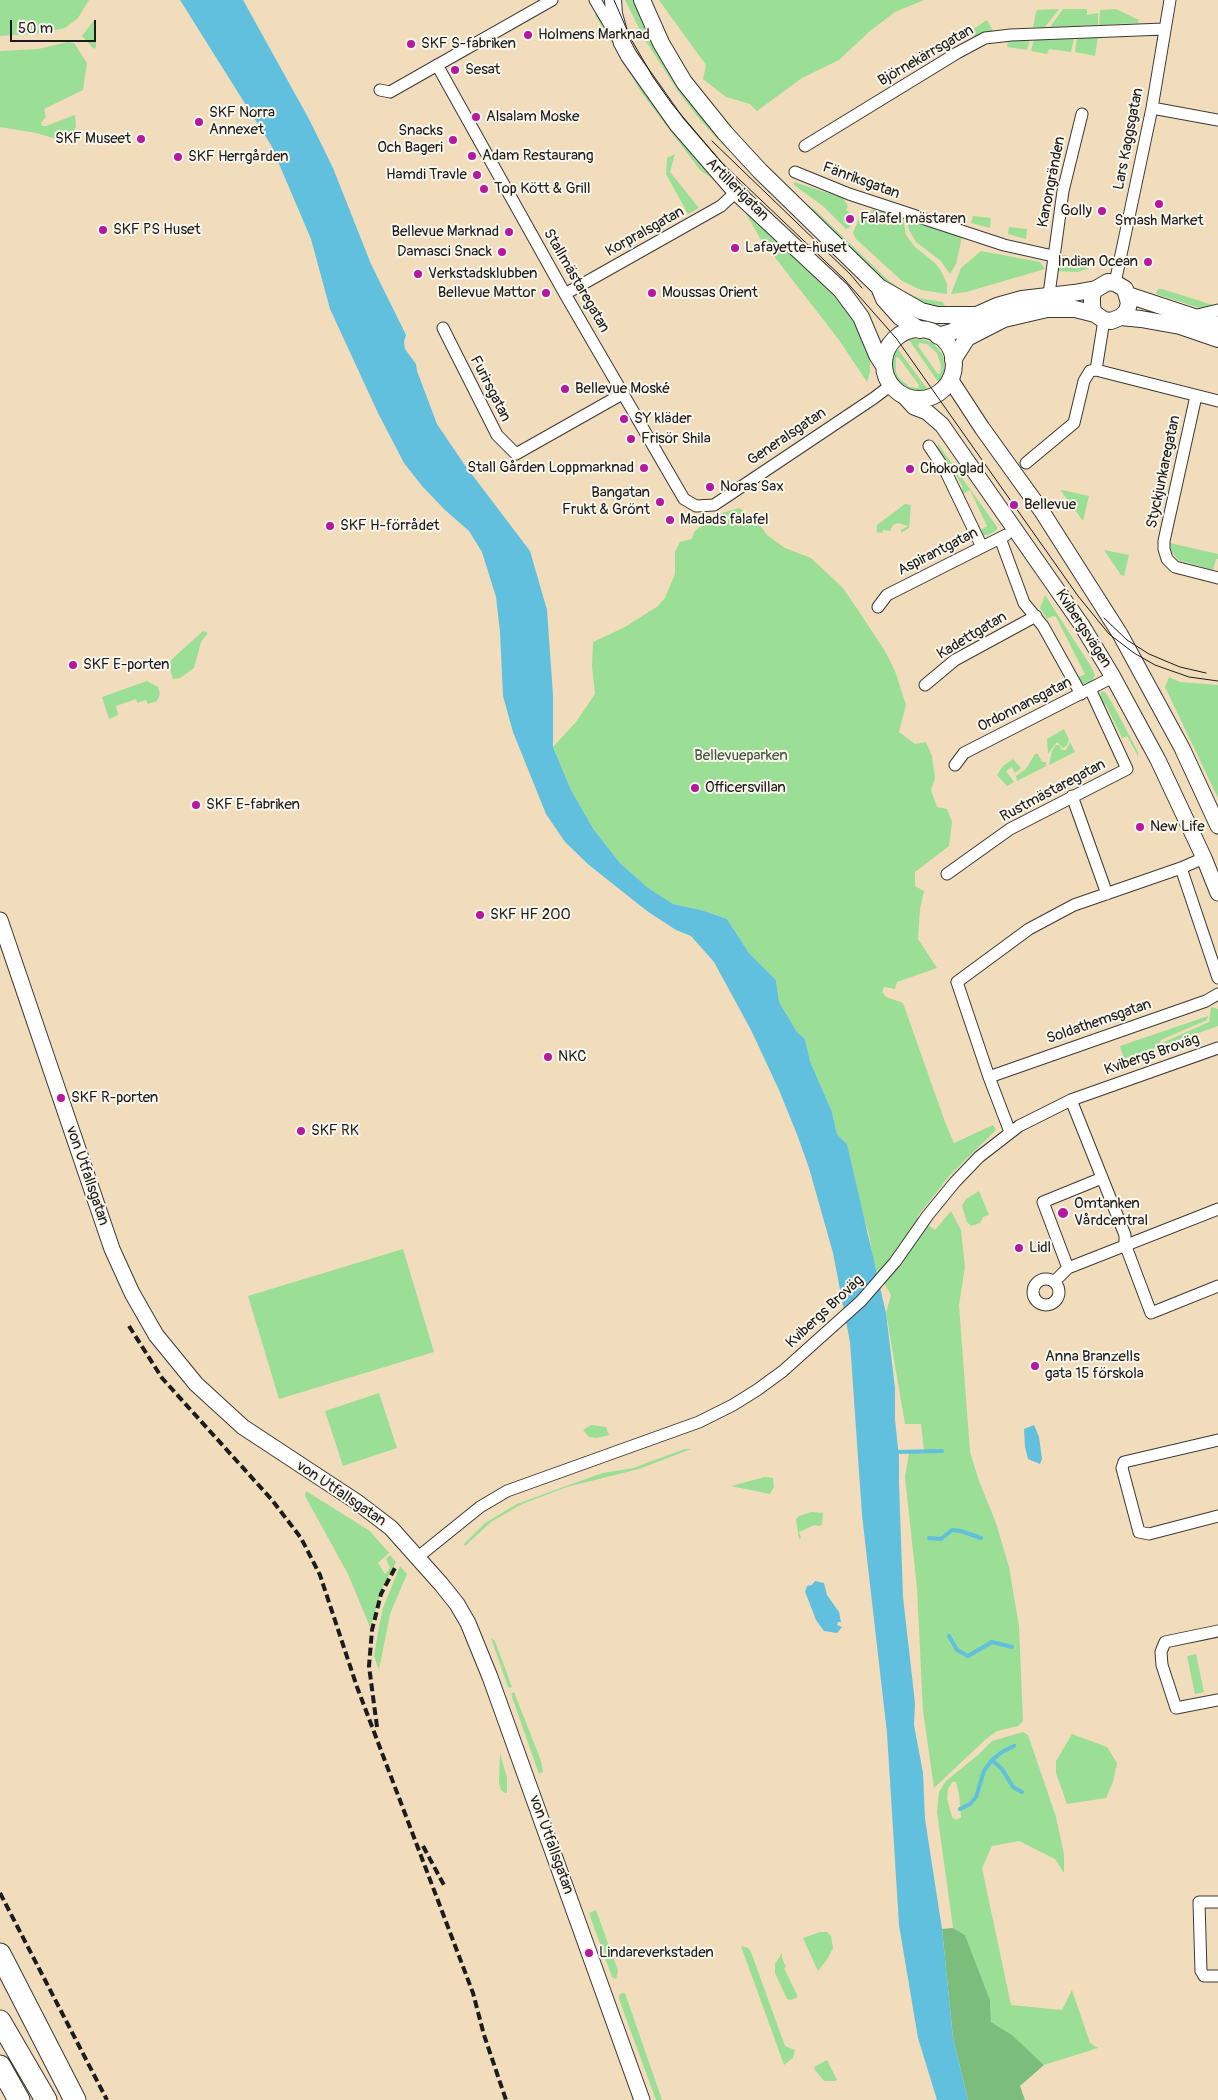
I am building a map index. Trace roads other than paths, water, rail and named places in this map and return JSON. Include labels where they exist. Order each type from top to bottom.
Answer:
[{"type":"highway","points":[[0,1954],[75,2100]]},
{"type":"highway","points":[[0,2021],[46,2100]]},
{"type":"highway","points":[[0,2066],[19,2100]]},
{"type":"main road","name":"Artillerigatan","points":[[613,0],[614,14],[622,44],[677,124],[736,192],[841,290],[861,317],[877,355],[884,366],[886,376],[897,390]]},
{"type":"main road","name":"Artillerigatan","points":[[642,0],[661,43],[684,82],[725,133],[760,171],[879,287],[884,299],[900,317],[920,330],[938,336]]},
{"type":"main road","points":[[953,360],[948,346],[938,336],[952,332],[979,314],[1022,298],[1074,293],[1096,288],[1101,284],[1115,283],[1125,290],[1128,295],[1127,311],[1122,317]]},
{"type":"main road","points":[[879,287],[921,311],[937,315],[979,314]]},
{"type":"main road","points":[[1096,288],[1091,301],[1100,317]]},
{"type":"main road","points":[[1128,295],[1218,325]]},
{"type":"main road","points":[[897,390],[917,399],[931,397],[944,388],[950,378],[953,360],[967,338],[1004,319],[1047,309],[1075,309],[1111,321],[1122,317],[1180,326],[1218,339]]},
{"type":"main road","points":[[884,366],[887,351],[893,341],[904,333],[920,330]]},
{"type":"street","points":[[380,90],[386,93],[390,92],[552,0]]},
{"type":"street","points":[[595,0],[612,32],[622,44]]},
{"type":"street","name":"Lars Kaggsgatan","points":[[1115,283],[1152,108],[1170,0]]},
{"type":"street","name":"Björnekärrsgatan","points":[[805,146],[957,53],[986,38],[1011,34],[1164,30]]},
{"type":"street","name":"Stallmästaregatan","points":[[437,65],[565,294],[684,499],[696,506]]},
{"type":"street","points":[[1152,108],[1218,120]]},
{"type":"street","name":"Kanongränden","points":[[1053,256],[1063,191],[1082,114]]},
{"type":"street","name":"Fänriksgatan","points":[[795,172],[849,194],[1004,245],[1053,256]]},
{"type":"street","name":"Korpralsgatan","points":[[565,294],[721,206],[736,192]]},
{"type":"street","points":[[1049,294],[1053,256]]},
{"type":"street","points":[[1191,317],[1218,310]]},
{"type":"street","points":[[1096,370],[1100,317]]},
{"type":"street","name":"Furirsgatan","points":[[442,328],[496,435],[516,454],[624,393]]},
{"type":"street","points":[[1026,463],[1074,423],[1084,381],[1090,372],[1096,370],[1218,401]]},
{"type":"street","name":"Kvibergsvägen","points":[[950,378],[982,428],[1041,510],[1120,634],[1182,748],[1218,826]]},
{"type":"street","name":"Kvibergsvägen","points":[[897,390],[907,402],[927,412],[942,425],[1064,598],[1113,677],[1158,760],[1204,858],[1218,893]]},
{"type":"street","name":"Generalsgatan","points":[[696,506],[714,505],[874,398],[897,390]]},
{"type":"street","name":"Styckjunkaregatan","points":[[1196,396],[1164,541],[1164,549],[1168,559],[1175,566],[1218,578]]},
{"type":"street","points":[[928,446],[945,470],[982,547]]},
{"type":"street","name":"Aspirantgatan","points":[[878,607],[887,595],[1016,529]]},
{"type":"street","name":"Rustmästaregatan","points":[[947,874],[1010,829],[1127,769],[1086,692],[1044,626],[1024,603],[1000,538]]},
{"type":"street","name":"Kadettgatan","points":[[925,685],[955,660],[1036,616]]},
{"type":"street","name":"Ordonnansgatan","points":[[955,765],[964,753],[1113,677]]},
{"type":"street","points":[[1072,796],[1107,894]]},
{"type":"street","points":[[1010,1132],[957,982],[1029,929],[1074,905],[1181,868],[1204,858]]},
{"type":"street","points":[[1181,868],[1218,978]]},
{"type":"street","name":"von Utfallsgatan","points":[[0,920],[112,1249],[132,1293],[156,1335],[185,1373],[220,1408],[272,1448],[377,1516],[391,1528],[457,1604],[478,1645],[642,2100]]},
{"type":"street","name":"Soldathemsgatan","points":[[989,1077],[1206,1001],[1218,994]]},
{"type":"street","name":"Kvibergs Broväg","points":[[418,1557],[480,1507],[508,1491],[699,1422],[733,1405],[757,1390],[804,1354],[861,1301],[895,1262],[944,1194],[966,1169],[1010,1132],[1071,1100],[1218,1048]]},
{"type":"street","points":[[1071,1100],[1125,1235],[1125,1244],[1150,1313],[1218,1286]]},
{"type":"street","points":[[1068,1268],[1043,1202],[1102,1178]]},
{"type":"street","points":[[1055,1281],[1068,1268],[1218,1209]]},
{"type":"street","points":[[1218,1440],[1124,1462],[1122,1468],[1139,1532],[1149,1534],[1218,1516]]},
{"type":"street","points":[[1218,1631],[1165,1642],[1161,1652],[1162,1665],[1176,1708],[1218,1700]]},
{"type":"street","points":[[1218,1902],[1199,1902],[1201,1971],[1204,1976],[1218,1976]]},
{"type":"water","points":[[180,0],[243,0],[309,119],[333,168],[371,264],[406,335],[405,349],[416,364],[437,424],[464,464],[530,551],[547,610],[553,695],[553,747],[571,790],[594,830],[620,863],[647,887],[673,904],[701,910],[727,919],[749,953],[776,980],[779,1002],[797,1032],[805,1039],[810,1061],[832,1112],[837,1134],[847,1144],[886,1313],[895,1388],[903,1597],[915,1703],[914,1725],[923,1773],[925,1819],[942,1929],[953,2038],[968,2100],[937,2100],[918,2038],[899,1925],[887,1733],[862,1515],[850,1342],[833,1253],[809,1168],[798,1137],[779,1090],[751,1030],[714,962],[691,936],[676,930],[647,911],[589,865],[565,842],[546,814],[513,732],[503,696],[500,632],[496,597],[482,552],[469,531],[422,486],[404,463],[378,413],[330,309],[311,239],[271,145]]},
{"type":"water","points":[[1034,1425],[1039,1437],[1042,1459],[1040,1464],[1028,1459],[1025,1447],[1024,1429]]},
{"type":"water","points":[[815,1581],[824,1583],[827,1595],[839,1612],[841,1622],[838,1622],[837,1625],[842,1627],[837,1633],[824,1631],[816,1620],[805,1592],[807,1586],[812,1585]]},
{"type":"waterway","points":[[895,1452],[942,1451]]},
{"type":"waterway","points":[[929,1538],[941,1539],[952,1530],[981,1538]]},
{"type":"waterway","points":[[949,1636],[957,1650],[968,1656],[992,1642],[1012,1647]]},
{"type":"waterway","points":[[960,1809],[970,1804],[976,1797],[984,1771],[992,1760],[1014,1746]]},
{"type":"waterway","points":[[992,1760],[1002,1769],[1013,1787],[1022,1792]]},
{"type":"tram line","points":[[614,0],[631,39],[653,77],[672,104],[721,162],[844,279],[896,338],[1078,596],[1109,634],[1134,653],[1155,665],[1189,677],[1218,681]]},
{"type":"tram line","points":[[712,141],[850,274],[862,288]]},
{"type":"tram line","points":[[1104,618],[1127,640],[1149,654],[1180,667],[1206,673]]},
{"type":"railway","points":[[129,1326],[162,1378],[272,1500],[301,1538],[320,1575],[357,1687],[473,1993],[484,2035],[506,2100]]},
{"type":"railway","points":[[377,1727],[369,1666],[372,1630],[381,1594],[395,1568]]},
{"type":"railway","points":[[423,1846],[445,1887]]},
{"type":"railway","points":[[0,1893],[107,2100]]},
{"type":"place","name":"Holmens Marknad","points":[[528,35]]},
{"type":"place","name":"SKF S-fabriken","points":[[411,44]]},
{"type":"place","name":"Sesat","points":[[455,70]]},
{"type":"place","name":"Alsalam Moske","points":[[476,117]]},
{"type":"place","name":"SKF Norra Annexet","points":[[199,122]]},
{"type":"place","name":"SKF Museet","points":[[141,139]]},
{"type":"place","name":"Snacks Och Bageri","points":[[453,140]]},
{"type":"place","name":"Adam Restaurang","points":[[472,156]]},
{"type":"place","name":"SKF Herrgården","points":[[178,157]]},
{"type":"place","name":"Hamdi Travle","points":[[477,175]]},
{"type":"place","name":"Top Kött & Grill","points":[[484,189]]},
{"type":"place","name":"Smash Market","points":[[1159,204]]},
{"type":"place","name":"Golly","points":[[1102,211]]},
{"type":"place","name":"Falafel mästaren","points":[[850,219]]},
{"type":"place","name":"SKF PS Huset","points":[[103,230]]},
{"type":"place","name":"Bellevue Marknad","points":[[509,232]]},
{"type":"place","name":"Lafayette-huset","points":[[735,248]]},
{"type":"place","name":"Damasci Snack","points":[[502,252]]},
{"type":"place","name":"Indian Ocean","points":[[1148,262]]},
{"type":"place","name":"Verkstadsklubben","points":[[418,274]]},
{"type":"place","name":"Bellevue Mattor","points":[[546,293]]},
{"type":"place","name":"Moussas Orient","points":[[652,293]]},
{"type":"place","name":"Bellevue Moské","points":[[565,389]]},
{"type":"place","name":"SY kläder","points":[[624,419]]},
{"type":"place","name":"Frisör Shila","points":[[631,439]]},
{"type":"place","name":"Stall Gården Loppmarknad","points":[[644,468]]},
{"type":"place","name":"Chokoglad","points":[[910,469]]},
{"type":"place","name":"Noras Sax","points":[[710,487]]},
{"type":"place","name":"Bangatan Frukt & Grönt","points":[[660,502]]},
{"type":"place","name":"Bellevue","points":[[1014,505]]},
{"type":"place","name":"Madads falafel","points":[[670,520]]},
{"type":"place","name":"SKF H-förrådet","points":[[330,526]]},
{"type":"place","name":"SKF E-porten","points":[[73,665]]},
{"type":"place","name":"Officersvillan","points":[[695,788]]},
{"type":"place","name":"SKF E-fabriken","points":[[196,805]]},
{"type":"place","name":"New Life","points":[[1140,827]]},
{"type":"place","name":"SKF HF 200","points":[[480,915]]},
{"type":"place","name":"NKC","points":[[548,1057]]},
{"type":"place","name":"SKF R-porten","points":[[61,1098]]},
{"type":"place","name":"SKF RK","points":[[301,1131]]},
{"type":"place","name":"Omtanken Vårdcentral","points":[[1063,1213]]},
{"type":"place","name":"Lidl","points":[[1019,1248]]},
{"type":"place","name":"Anna Branzells gata 15 förskola","points":[[1035,1366]]},
{"type":"place","name":"Lindareverkstaden","points":[[589,1953]]},
{"type":"park label","name":"Bellevueparken","points":[[741,756]]}]
